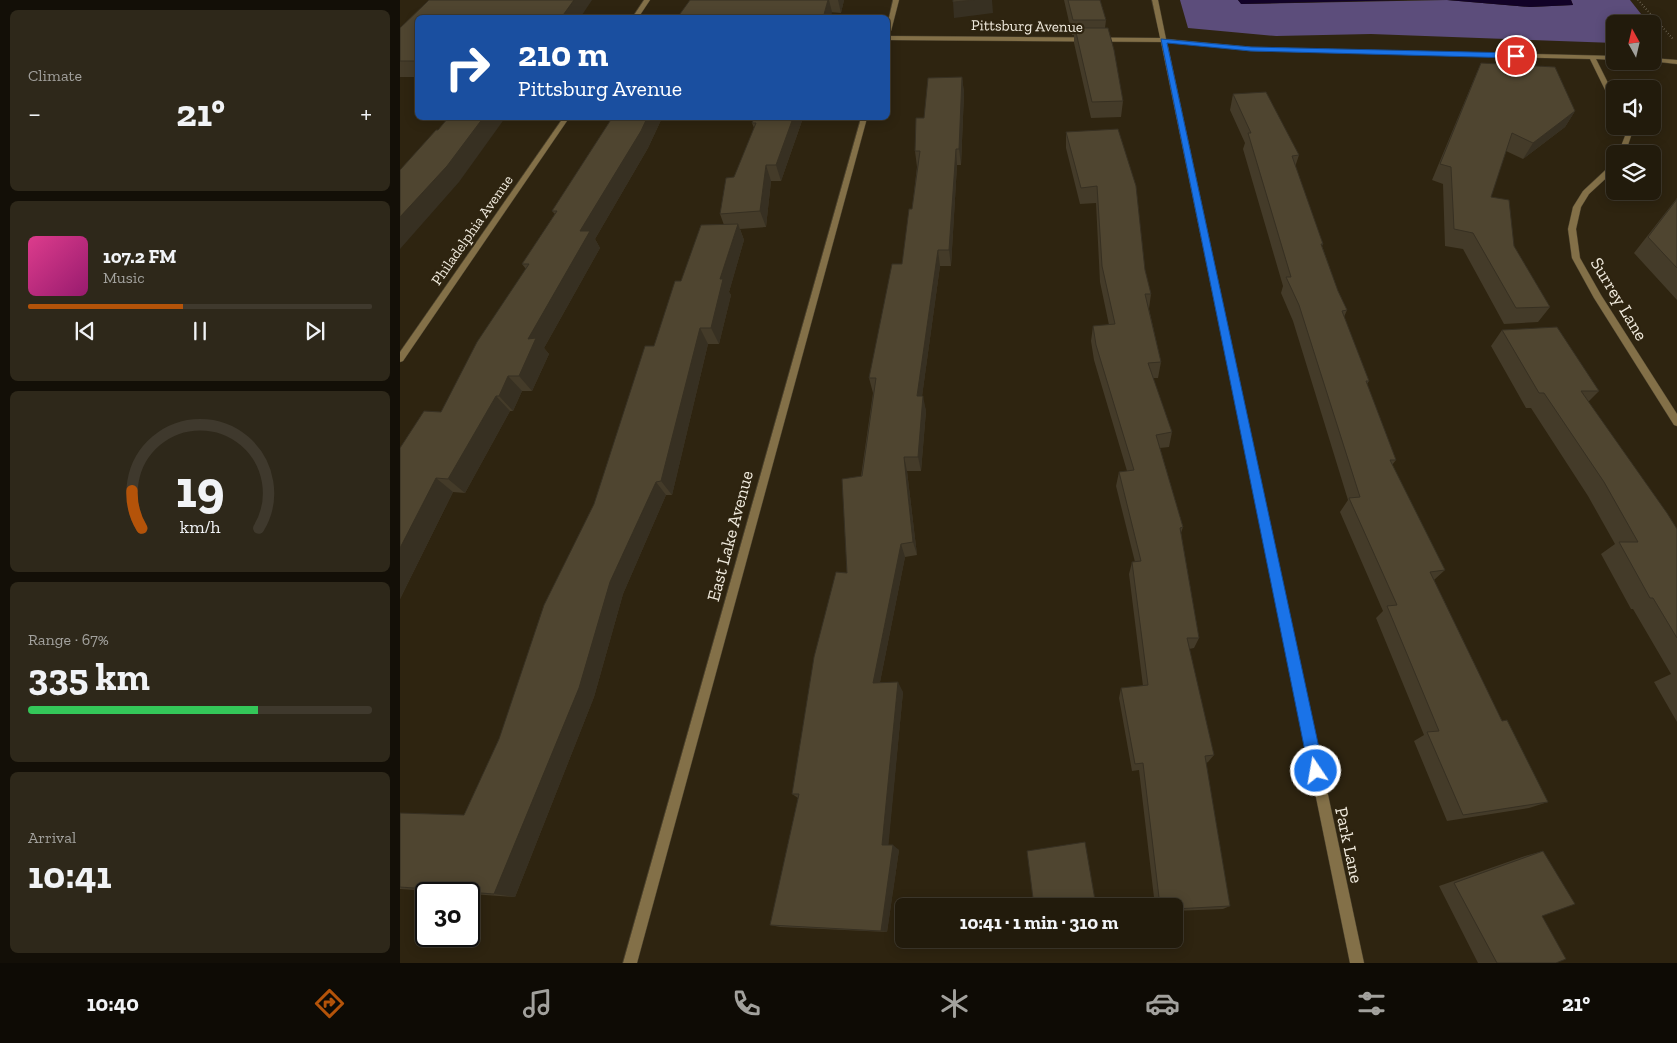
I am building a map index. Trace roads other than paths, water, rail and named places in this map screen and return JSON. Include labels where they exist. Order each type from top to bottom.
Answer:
[{"type":"street","points":[[637,15],[647,0]]},
{"type":"street","points":[[890,23],[896,0]]},
{"type":"street","name":"Park Lane","points":[[1155,0],[1357,963]]},
{"type":"street","name":"Pittsburg Avenue","points":[[890,38],[1163,40],[1251,49],[1606,58]]},
{"type":"street","points":[[1592,57],[1606,86]]},
{"type":"street","points":[[1661,61],[1677,62]]},
{"type":"street","name":"Philadelphia Avenue","points":[[400,359],[565,120]]},
{"type":"street","name":"East Lake Avenue","points":[[630,963],[863,120]]},
{"type":"street","name":"Surrey Lane","points":[[1606,174],[1586,193],[1577,207],[1572,228],[1576,258],[1597,296],[1677,422]]}]
